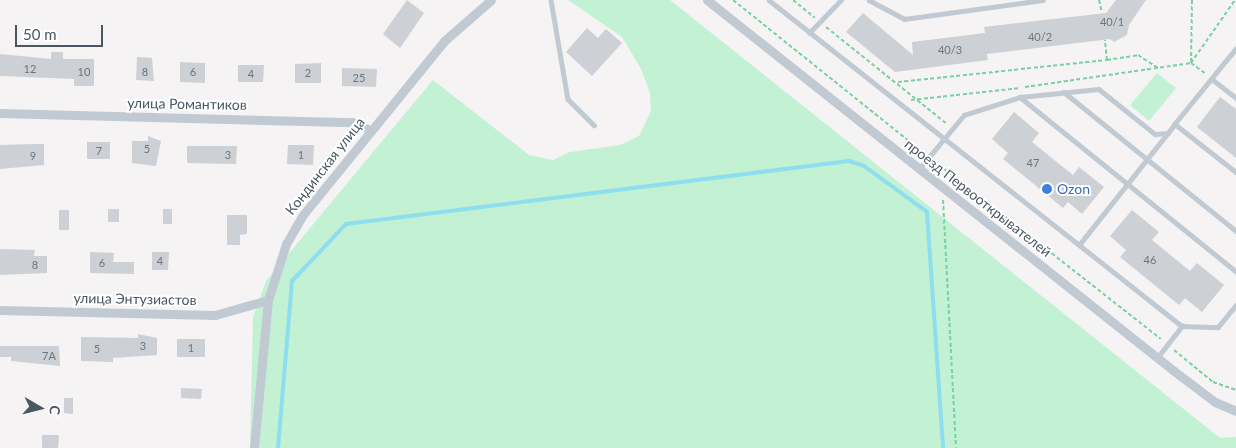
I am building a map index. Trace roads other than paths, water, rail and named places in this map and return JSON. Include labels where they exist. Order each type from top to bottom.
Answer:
[{"type":"street","name":"Кондинская улица","points":[[254,448],[268,300],[273,275],[296,226],[370,130],[444,40],[491,0]]},
{"type":"street","name":"проезд Первооткрывателей","points":[[707,0],[1206,396],[1236,411]]},
{"type":"street","name":"улица Романтиков","points":[[0,113],[352,122],[370,130]]},
{"type":"street","name":"улица Энтузиастов","points":[[0,310],[215,315],[268,300]]},
{"type":"lane","points":[[551,0],[568,99],[594,125]]},
{"type":"lane","points":[[769,0],[1182,326],[1218,327],[1236,305]]},
{"type":"lane","points":[[809,33],[818,21],[841,0]]},
{"type":"lane","points":[[869,0],[904,19],[1043,0]]},
{"type":"lane","points":[[1079,245],[1236,48]]},
{"type":"lane","points":[[1212,79],[1236,98]]},
{"type":"lane","points":[[919,169],[952,129],[971,110],[1020,97],[1099,89],[1155,134],[1168,133]]},
{"type":"lane","points":[[1064,92],[1236,231]]},
{"type":"lane","points":[[1020,97],[1126,185],[1236,270]]},
{"type":"lane","points":[[1175,124],[1236,172]]},
{"type":"lane","points":[[1158,358],[1182,326]]},
{"type":"waterway","points":[[278,448],[292,281],[346,224],[849,161],[864,166],[927,212],[943,448]]},
{"type":"place","name":"Ozon","points":[[1047,189]]}]
